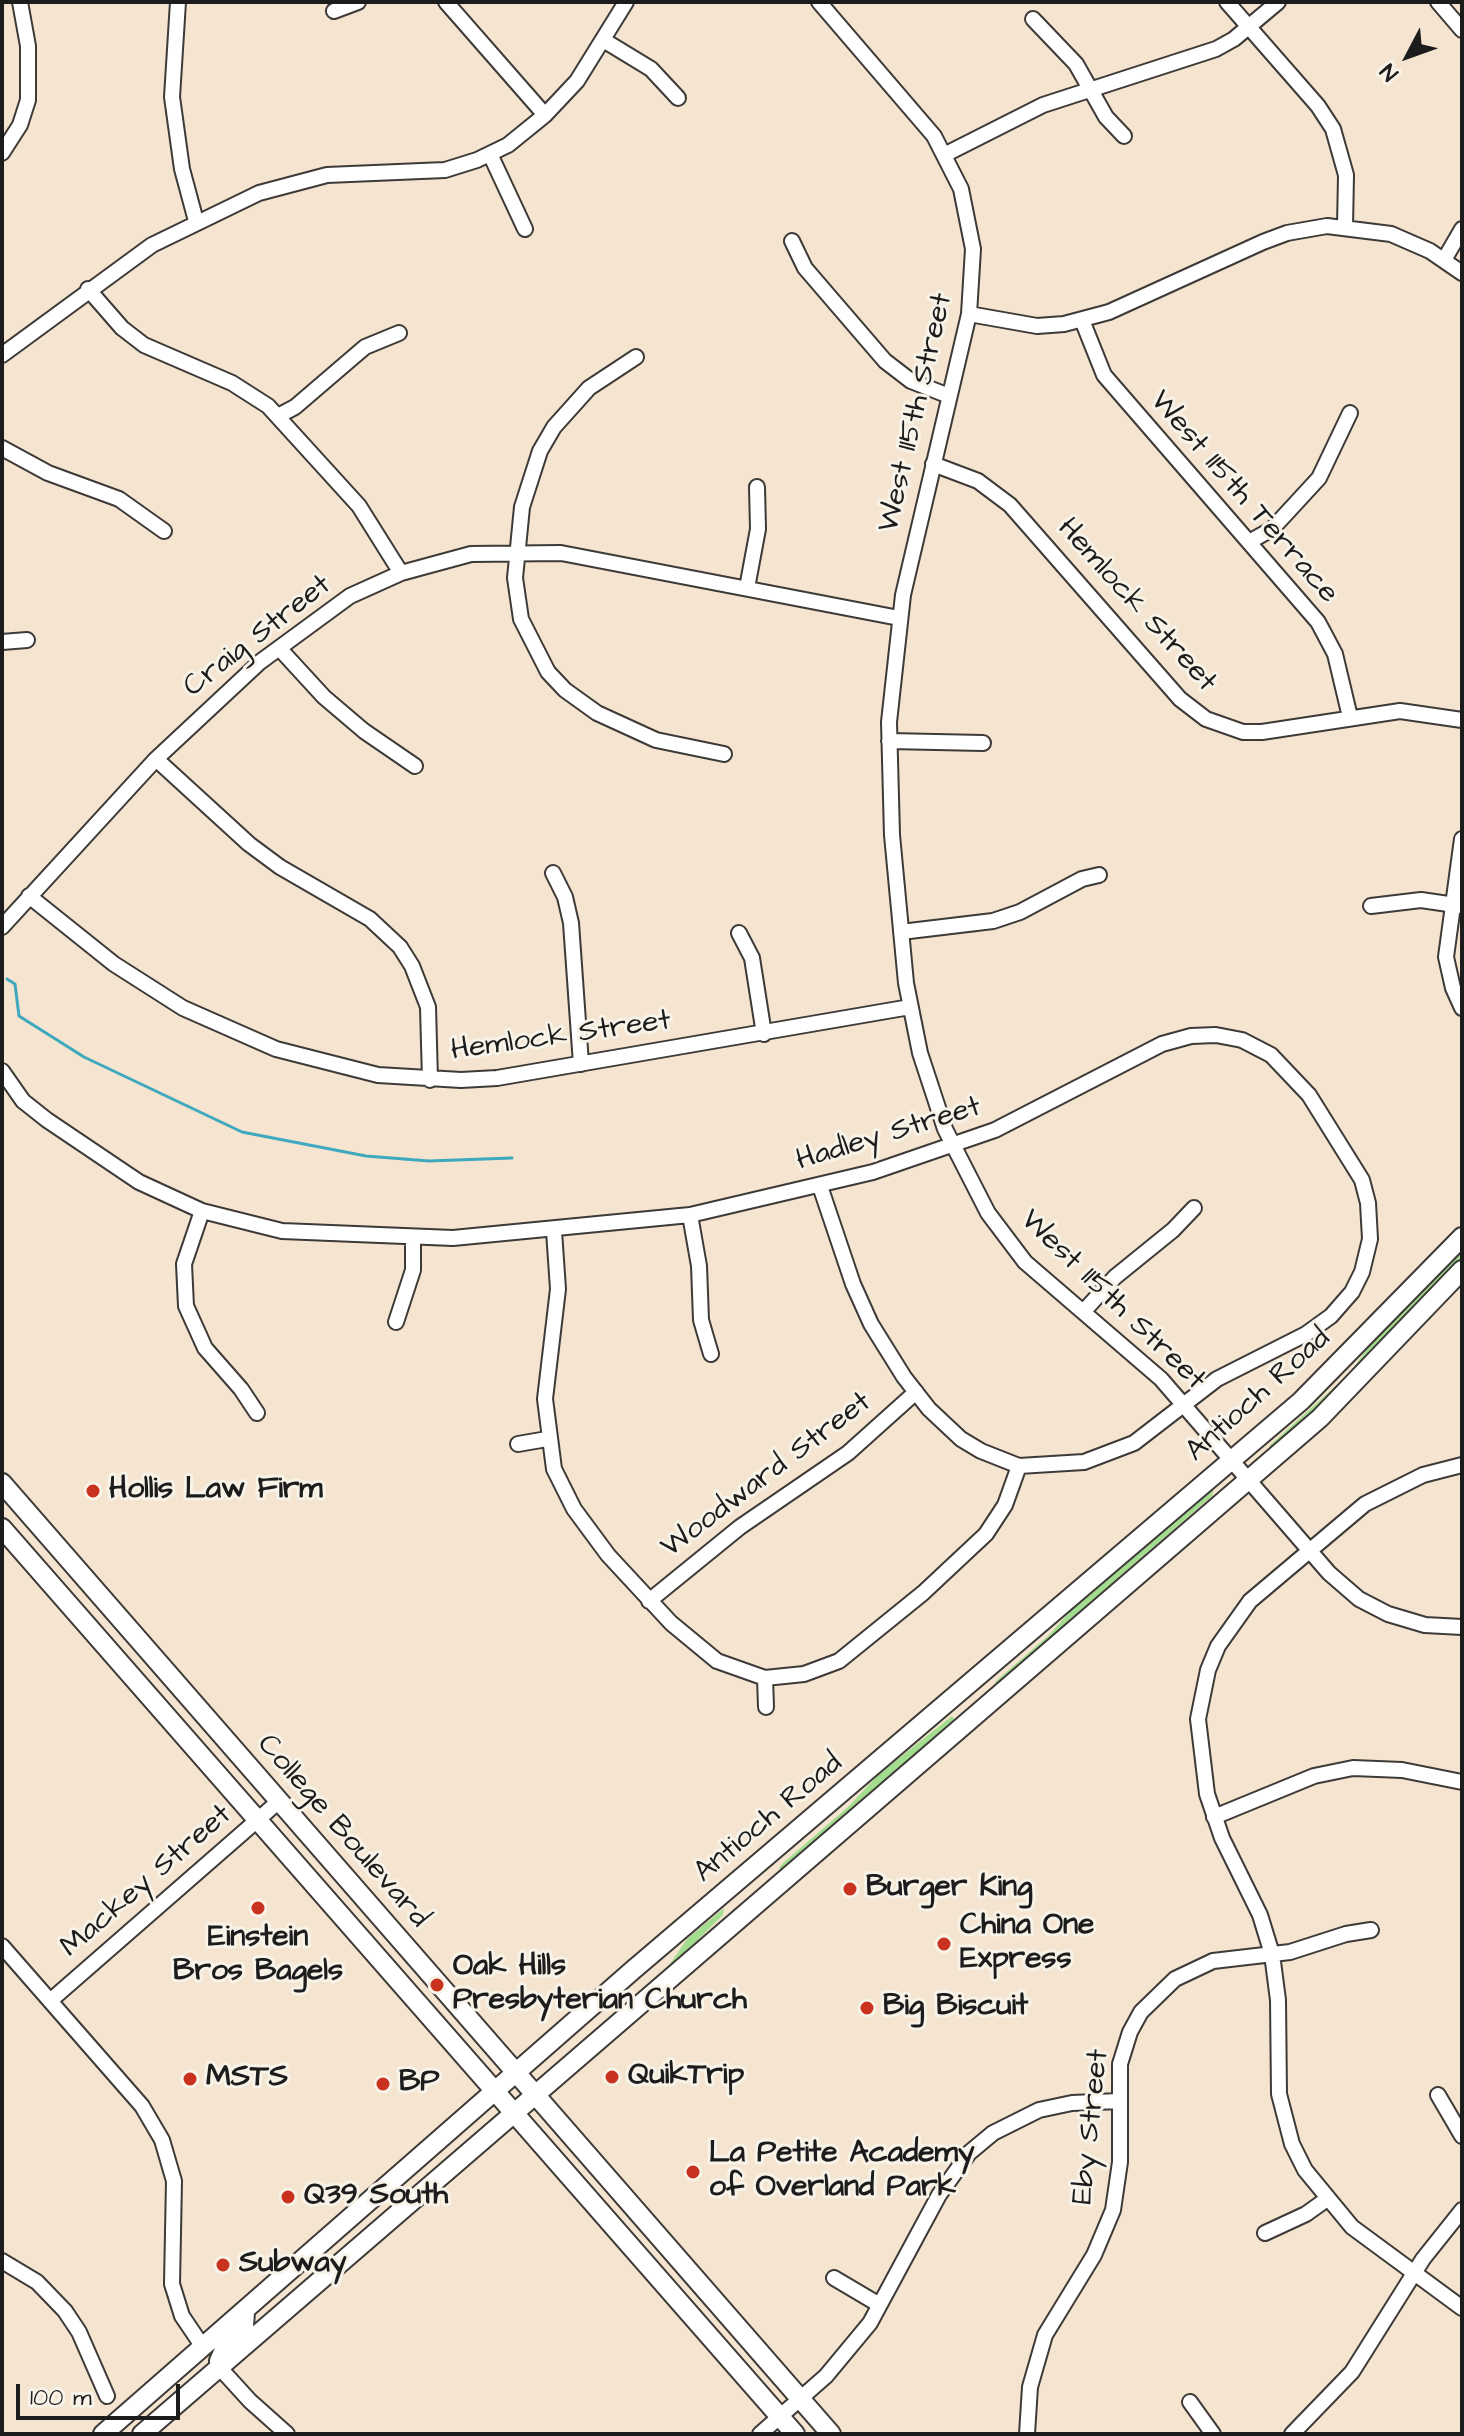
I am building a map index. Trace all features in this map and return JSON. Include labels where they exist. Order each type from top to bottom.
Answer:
[{"type":"main road","name":"Antioch Road","points":[[103,2434],[516,2072],[1324,1380],[1408,1289],[1462,1237]]},
{"type":"main road","name":"Antioch Road","points":[[142,2434],[1342,1396],[1462,1270]]},
{"type":"main road","name":"College Boulevard","points":[[2,1483],[831,2434]]},
{"type":"main road","name":"College Boulevard","points":[[2,1528],[795,2434]]},
{"type":"main road","points":[[219,2367],[224,2347],[244,2326],[245,2309]]},
{"type":"main road","points":[[174,2407],[177,2389],[201,2364],[203,2347]]},
{"type":"street","points":[[2,153],[20,125],[28,100],[28,46],[20,2]]},
{"type":"street","points":[[178,2],[172,97],[182,169],[196,221]]},
{"type":"street","points":[[334,11],[358,2]]},
{"type":"street","points":[[446,2],[545,115]]},
{"type":"street","points":[[2,355],[152,245],[259,193],[300,181],[357,172],[418,174],[465,165],[522,136],[577,81],[605,41],[626,2]]},
{"type":"street","name":"West 115th Street","points":[[819,2],[918,115],[958,181],[969,217],[974,278],[969,314],[899,618],[889,741],[901,932],[910,1007],[930,1088],[953,1146],[1003,1236],[1035,1271],[1142,1360],[1249,1478],[1308,1550],[1348,1591],[1371,1606],[1425,1625],[1462,1627]]},
{"type":"street","points":[[1227,2],[1318,106],[1338,139],[1346,175],[1345,227]]},
{"type":"street","points":[[944,155],[1043,105],[1216,49],[1250,27],[1278,2]]},
{"type":"street","points":[[1438,2],[1462,30]]},
{"type":"street","points":[[1033,19],[1076,64],[1106,117],[1124,136]]},
{"type":"street","points":[[605,41],[651,69],[678,98]]},
{"type":"street","points":[[490,154],[525,229]]},
{"type":"street","points":[[969,314],[1037,326],[1082,320],[1109,312],[1287,233],[1345,227],[1391,234],[1444,260],[1462,273]]},
{"type":"street","points":[[1444,260],[1462,229]]},
{"type":"street","points":[[792,241],[805,268],[885,361],[911,381],[949,396]]},
{"type":"street","points":[[88,289],[122,328],[144,345],[232,383],[278,416],[359,506],[401,573]]},
{"type":"street","name":"West 115th Terrace","points":[[1082,320],[1104,375],[1318,622],[1330,641],[1350,717]]},
{"type":"street","points":[[278,416],[295,407],[365,347],[399,333]]},
{"type":"street","points":[[636,357],[589,388],[554,427],[530,476],[515,578],[521,619],[535,651],[556,681],[597,713],[630,730],[680,747],[724,754]]},
{"type":"street","points":[[1249,542],[1272,529],[1319,478],[1350,413]]},
{"type":"street","points":[[2,448],[48,473],[119,499],[164,531]]},
{"type":"street","name":"Hemlock Street","points":[[933,464],[978,481],[1010,505],[1180,699],[1206,719],[1223,727],[1262,732],[1400,711],[1462,720]]},
{"type":"street","points":[[747,588],[758,529],[757,487]]},
{"type":"street","name":"Craig Street","points":[[4,922],[156,759],[279,648],[350,596],[401,573],[471,554],[517,551],[561,553],[899,618]]},
{"type":"street","points":[[2,642],[27,640]]},
{"type":"street","points":[[279,648],[324,697],[364,731],[415,766]]},
{"type":"street","points":[[889,741],[983,743]]},
{"type":"street","points":[[156,759],[249,844],[280,867],[370,919],[400,947],[412,966],[428,1007],[430,1080]]},
{"type":"street","points":[[1462,839],[1457,906],[1446,957],[1453,988],[1462,1008]]},
{"type":"street","points":[[553,873],[565,897],[571,923],[581,1064]]},
{"type":"street","points":[[901,932],[993,921],[1099,875]]},
{"type":"street","name":"Hemlock Street","points":[[29,896],[125,971],[223,1027],[276,1049],[378,1075],[430,1080],[497,1078],[910,1007]]},
{"type":"street","points":[[1371,906],[1421,900],[1457,906]]},
{"type":"street","points":[[739,933],[752,958],[764,1034]]},
{"type":"street","name":"Hadley Street","points":[[2,1071],[23,1101],[47,1120],[139,1182],[202,1211],[282,1231],[413,1237],[554,1231],[690,1215],[820,1186],[953,1146],[1038,1110],[1162,1044],[1202,1035],[1242,1040],[1271,1055],[1289,1071],[1328,1121],[1357,1168],[1368,1203],[1370,1239],[1362,1272],[1345,1301],[1322,1323],[1217,1379],[1184,1405]]},
{"type":"street","points":[[820,1186],[839,1251],[871,1324],[916,1392],[961,1439],[981,1451],[1019,1466],[1057,1466],[1107,1455],[1143,1437],[1184,1405]]},
{"type":"street","points":[[1084,1311],[1115,1277],[1173,1230],[1194,1208]]},
{"type":"street","points":[[202,1211],[184,1264],[186,1306],[205,1348],[241,1389],[257,1413]]},
{"type":"street","points":[[690,1215],[699,1266],[701,1320],[711,1354]]},
{"type":"street","points":[[554,1231],[558,1289],[545,1399],[547,1439],[554,1469],[574,1509],[649,1601],[698,1648],[717,1661],[765,1678],[804,1674],[839,1661],[912,1603],[986,1534],[1005,1505],[1019,1466]]},
{"type":"street","points":[[396,1322],[413,1270],[413,1237]]},
{"type":"street","name":"Woodward Street","points":[[649,1601],[740,1527],[848,1453],[916,1392]]},
{"type":"street","points":[[518,1444],[547,1439]]},
{"type":"street","points":[[1462,1465],[1393,1487],[1365,1504],[1308,1550],[1241,1612],[1218,1646],[1208,1670],[1198,1719],[1199,1749],[1214,1817],[1260,1915],[1272,1954],[1278,2000],[1278,2084],[1284,2121],[1305,2170],[1352,2227],[1462,2308]]},
{"type":"street","points":[[765,1678],[766,1707]]},
{"type":"street","points":[[1214,1817],[1314,1776],[1353,1768],[1402,1770],[1462,1782]]},
{"type":"street","name":"Mackey Street","points":[[50,2001],[278,1802]]},
{"type":"street","name":"Eby Street","points":[[1027,2434],[1030,2387],[1045,2335],[1094,2255],[1113,2210],[1120,2162],[1120,2064],[1126,2042],[1141,2012],[1156,1994],[1183,1974],[1213,1961],[1272,1954],[1371,1930]]},
{"type":"street","points":[[2,1946],[142,2106],[162,2140],[174,2193],[172,2284],[182,2316],[203,2347]]},
{"type":"street","points":[[1438,2095],[1462,2136]]},
{"type":"street","points":[[760,2434],[845,2357],[899,2275],[939,2195],[969,2153],[993,2133],[1039,2110],[1072,2103],[1119,2101]]},
{"type":"street","points":[[1265,2233],[1306,2214],[1327,2199]]},
{"type":"street","points":[[1292,2434],[1352,2372],[1414,2274],[1462,2210]]},
{"type":"street","points":[[2,2261],[37,2282],[65,2311],[79,2332],[107,2396]]},
{"type":"street","points":[[834,2278],[878,2304]]},
{"type":"street","points":[[219,2367],[250,2401],[287,2434]]},
{"type":"street","points":[[1190,2402],[1213,2434]]},
{"type":"green space","points":[[1462,1248],[1462,1262],[1349,1382],[1266,1455],[1270,1445],[1349,1374],[1381,1330]]},
{"type":"green space","points":[[1214,1488],[1212,1496],[994,1688],[996,1681],[1048,1636],[1074,1607]]},
{"type":"green space","points":[[952,1716],[955,1720],[950,1727],[781,1871],[779,1868],[783,1863],[848,1807],[879,1774]]},
{"type":"green space","points":[[724,1908],[723,1915],[663,1974],[687,1939]]},
{"type":"waterway","points":[[7,979],[15,984],[19,1016],[84,1057],[242,1132],[366,1156],[429,1161],[512,1158]]},
{"type":"place","name":"Hollis Law Firm","points":[[93,1491]]},
{"type":"place","name":"Burger King","points":[[850,1889]]},
{"type":"place","name":"Einstein Bros Bagels","points":[[258,1908]]},
{"type":"place","name":"China One Express","points":[[944,1944]]},
{"type":"place","name":"Oak Hills Presbyterian Church","points":[[437,1985]]},
{"type":"place","name":"Big Biscuit","points":[[867,2008]]},
{"type":"place","name":"QuikTrip","points":[[612,2077]]},
{"type":"place","name":"MSTS","points":[[190,2079]]},
{"type":"place","name":"BP","points":[[383,2084]]},
{"type":"place","name":"La Petite Academy of Overland Park","points":[[693,2172]]},
{"type":"place","name":"Q39 South","points":[[288,2197]]},
{"type":"place","name":"Subway","points":[[223,2265]]}]
